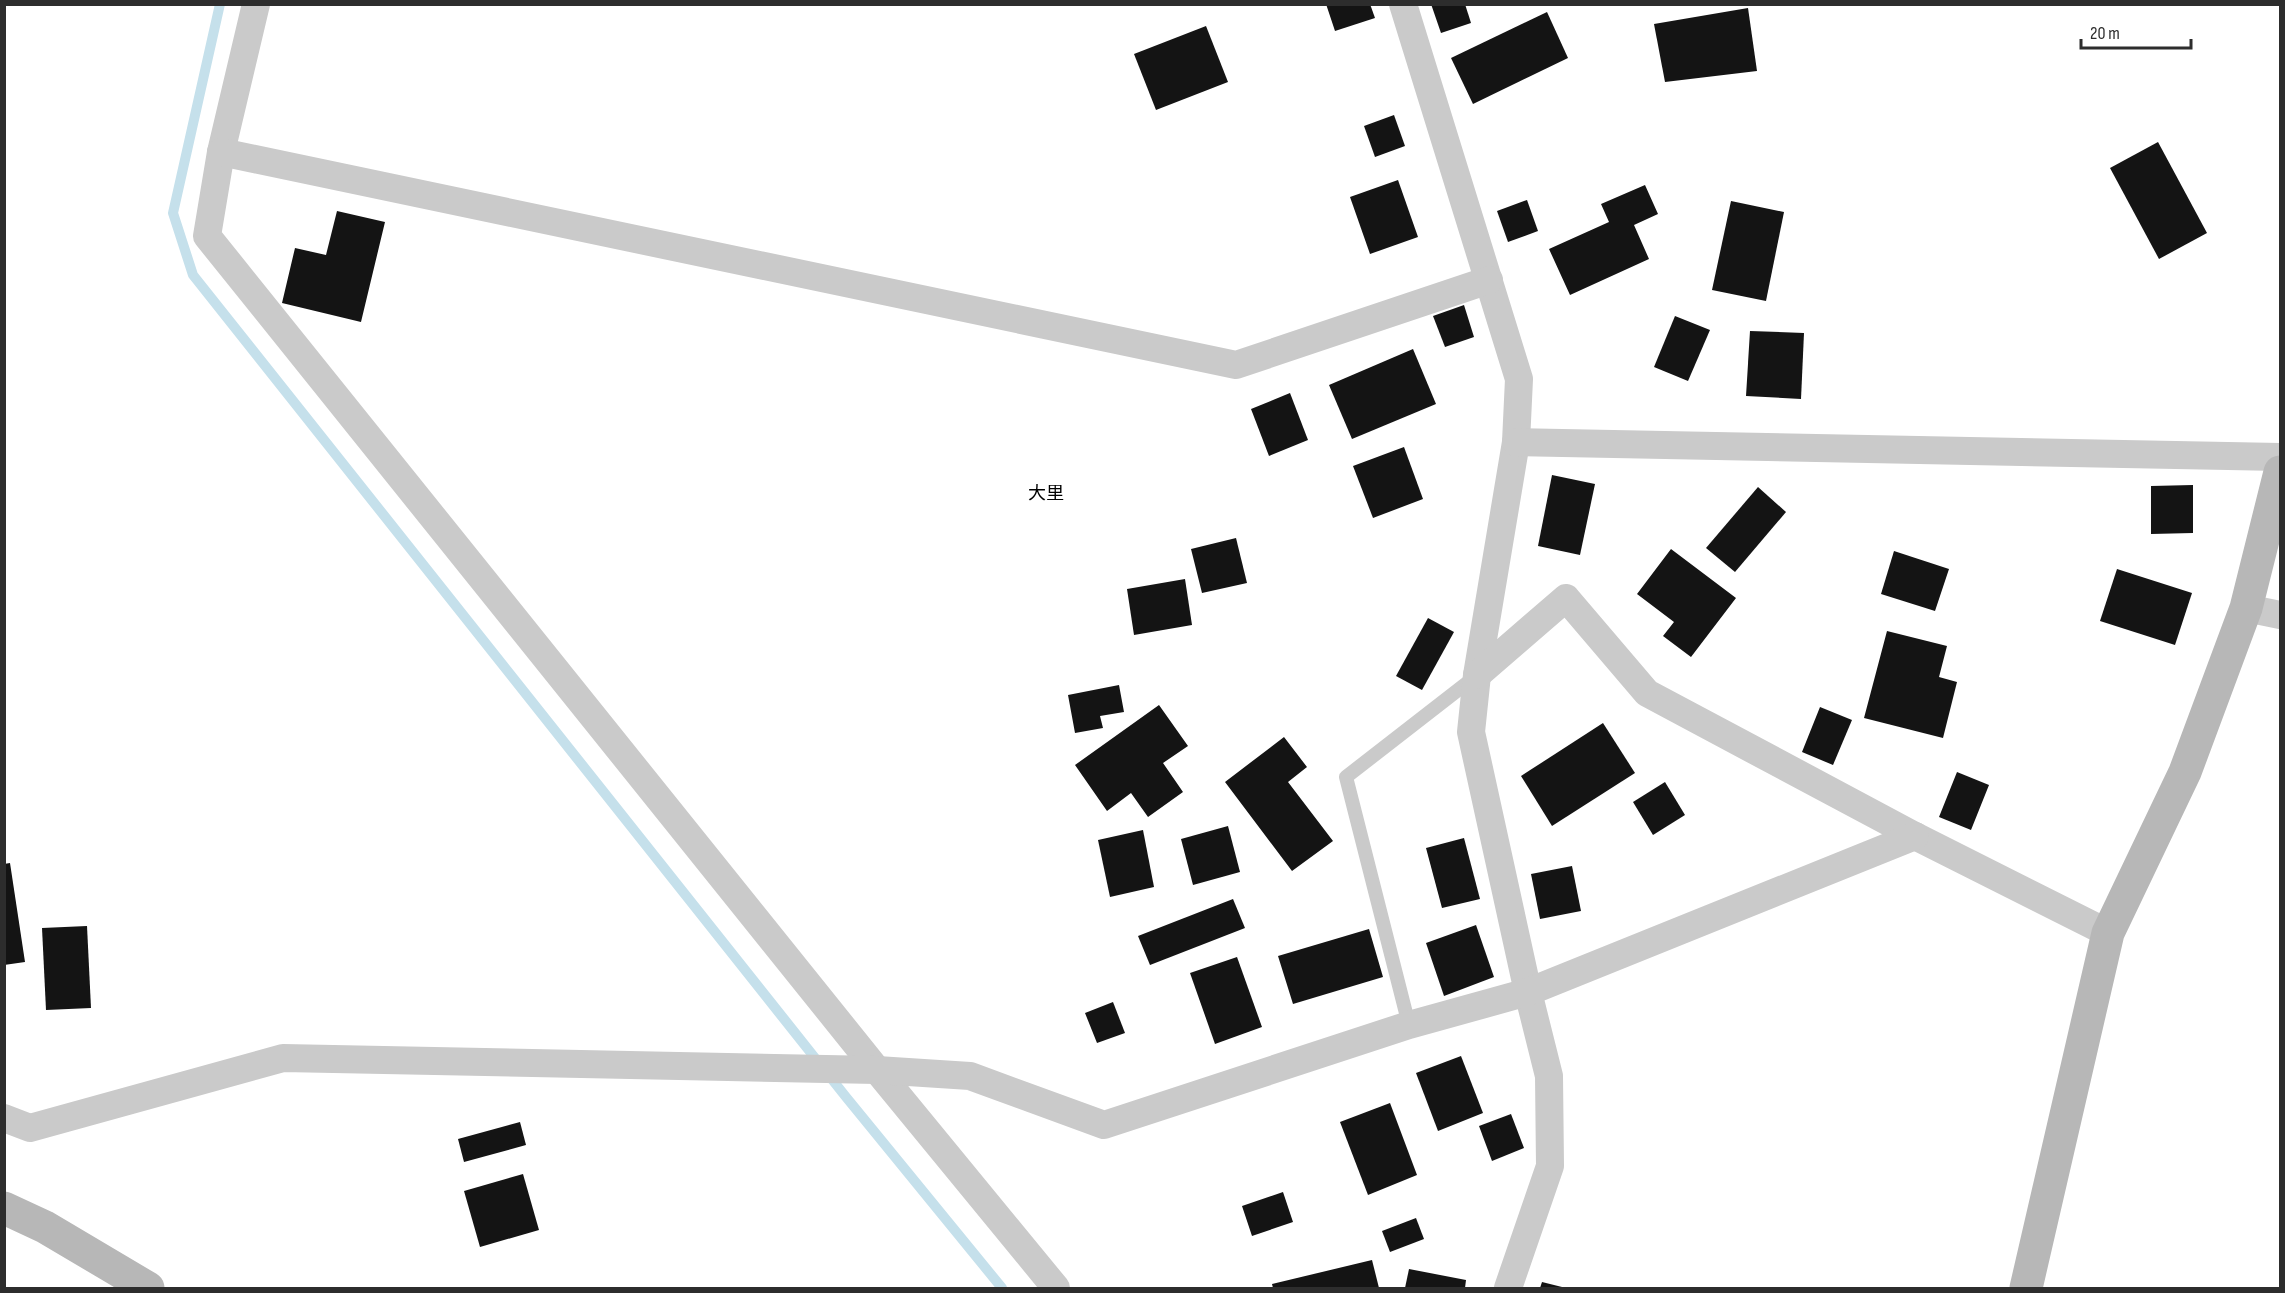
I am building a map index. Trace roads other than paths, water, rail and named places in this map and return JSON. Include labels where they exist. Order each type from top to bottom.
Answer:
[{"type":"street","points":[[256,4],[221,152],[207,236],[877,1070],[1056,1288]]},
{"type":"street","points":[[1403,4],[1519,379],[1516,442],[1477,675],[1471,732],[1528,992],[1549,1076],[1550,1166],[1508,1288]]},
{"type":"street","points":[[221,152],[1236,365],[1489,280]]},
{"type":"street","points":[[1516,442],[2280,457]]},
{"type":"street","points":[[2026,1288],[2108,933],[2185,772],[2246,608],[2280,472]]},
{"type":"street","points":[[1477,675],[1566,598],[1647,693],[1915,836],[2108,933]]},
{"type":"street","points":[[2246,608],[2280,615]]},
{"type":"street","points":[[4,1118],[30,1128],[283,1058],[877,1070],[970,1076],[1104,1125],[1410,1025],[1528,992],[1915,836]]},
{"type":"street","points":[[4,1208],[45,1227],[148,1288]]},
{"type":"lane","points":[[1410,1025],[1346,777],[1477,675]]},
{"type":"waterway","points":[[220,4],[173,213],[193,275],[846,1097],[1002,1288]]},
{"type":"district","name":"大里","points":[[1046,493]]}]
